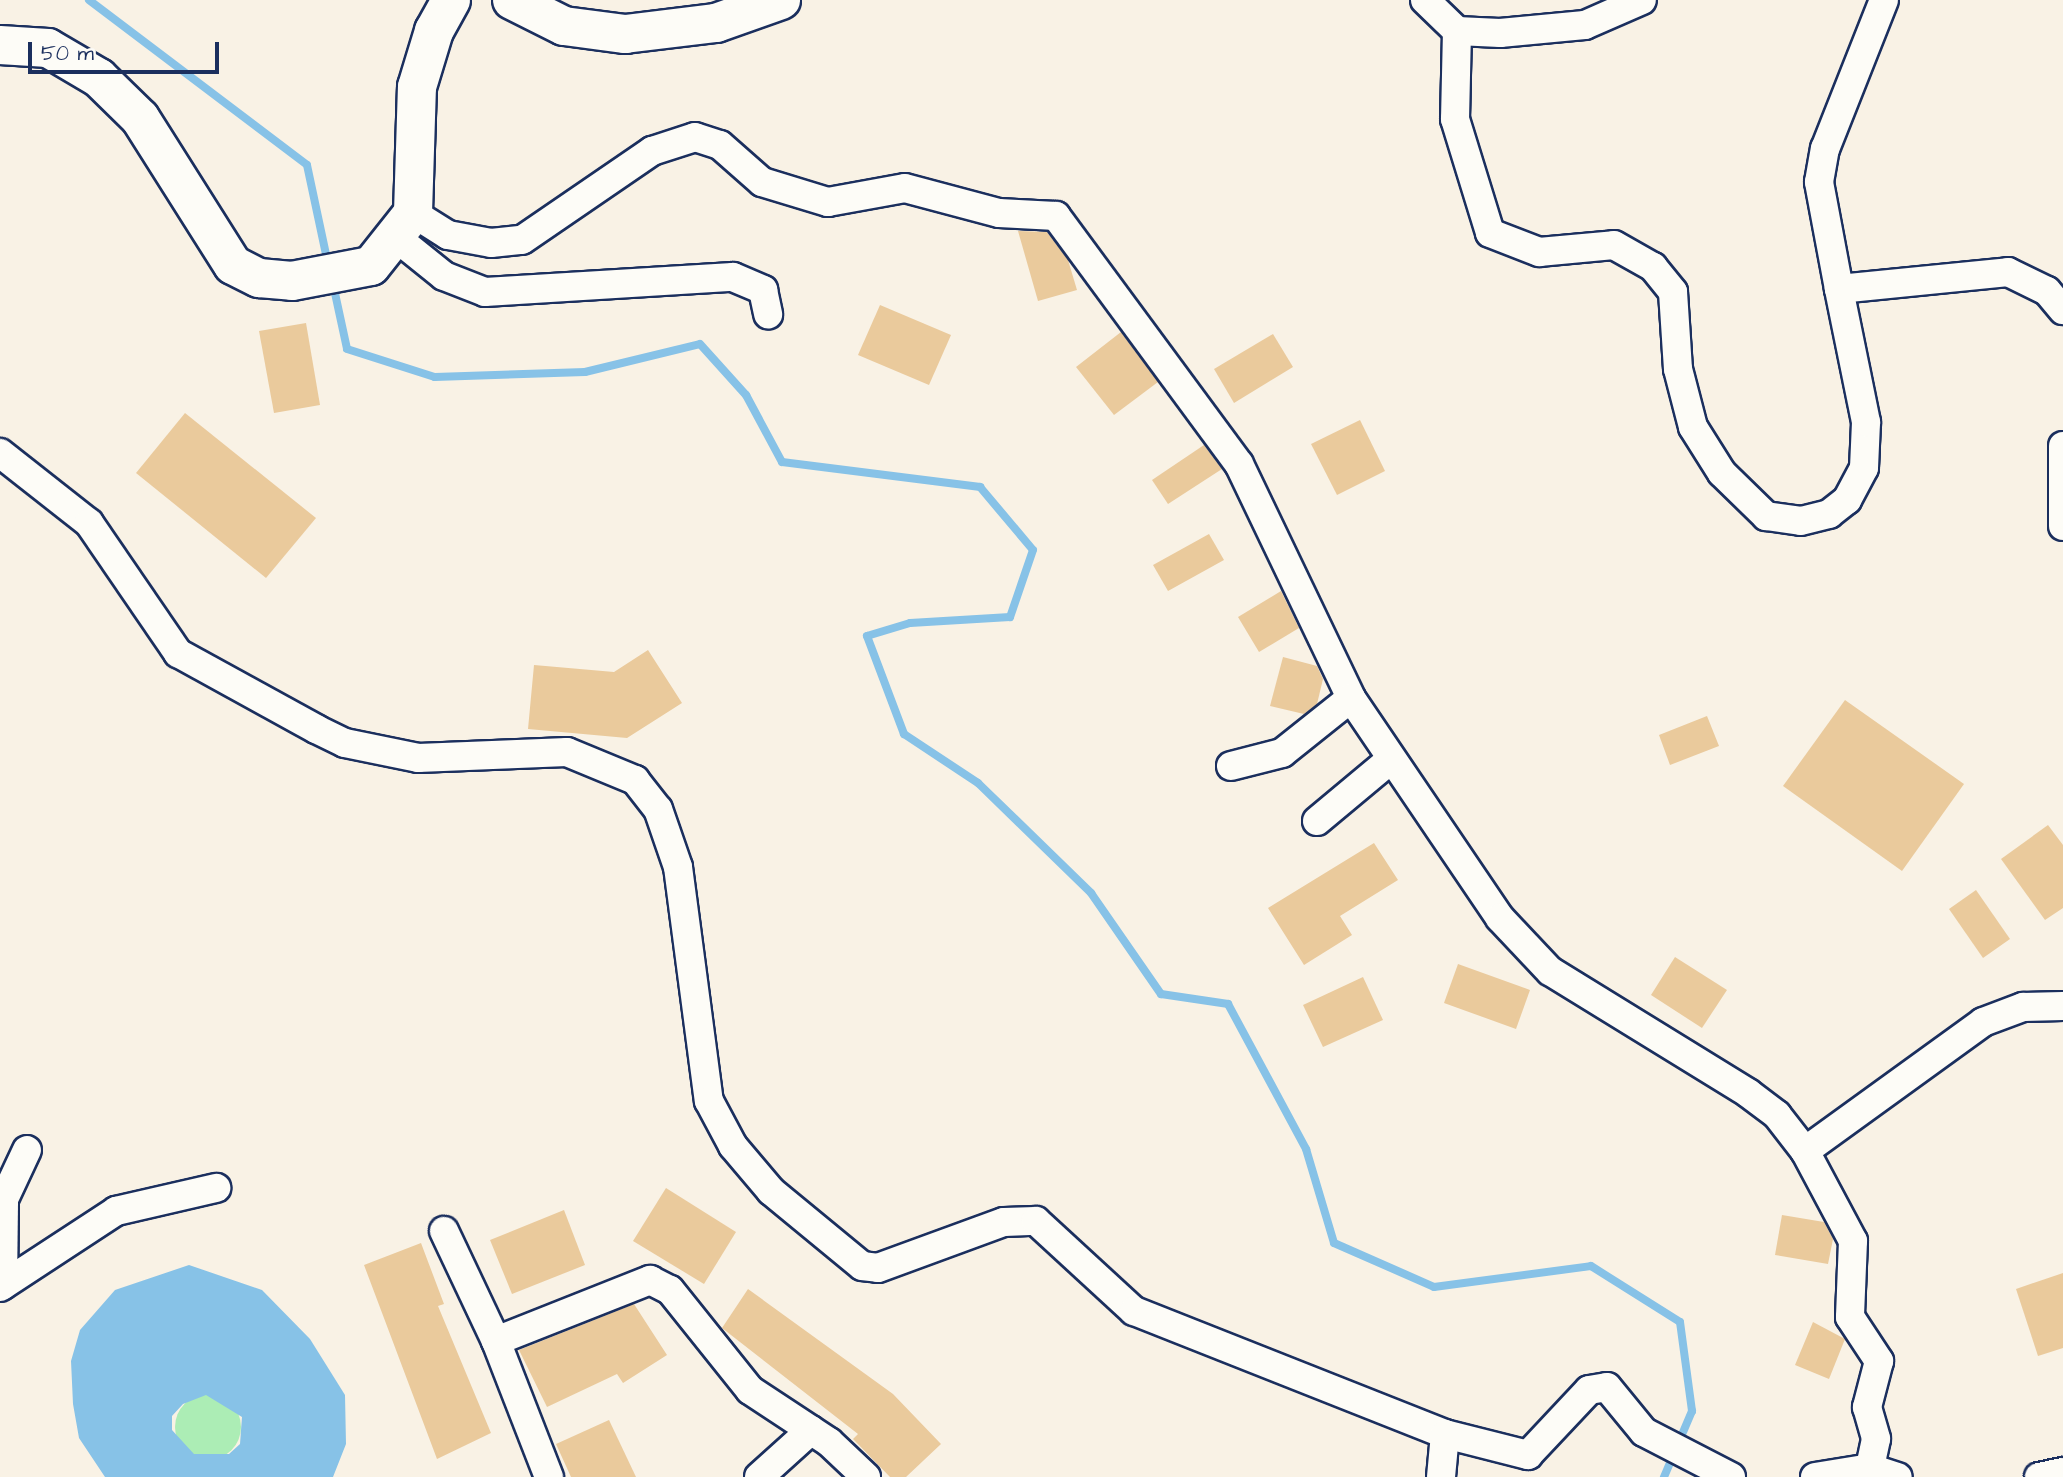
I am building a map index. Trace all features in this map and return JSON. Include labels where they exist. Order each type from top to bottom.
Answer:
[{"type":"main road","points":[[0,46],[48,48],[99,78],[140,117],[233,265],[259,278],[292,281],[357,271],[406,226],[417,87],[434,30],[451,0]]},
{"type":"main road","points":[[512,0],[564,26],[634,34],[716,23],[781,0]]},
{"type":"street","points":[[1426,0],[1457,31],[1455,119],[1490,233],[1539,252],[1614,245],[1653,267],[1673,292],[1678,369],[1698,437],[1747,502],[1777,520],[1835,511],[1864,468],[1866,422],[1819,182],[1825,149],[1884,0]]},
{"type":"street","points":[[1457,31],[1585,26],[1642,0]]},
{"type":"street","points":[[406,226],[491,243],[522,240],[652,151],[695,137],[720,145],[756,180],[828,202],[905,188],[991,211],[1056,216],[1239,464],[1352,698],[1389,761],[1538,961],[1748,1093],[1777,1115],[1805,1151],[1853,1241],[1850,1317],[1879,1361],[1867,1407],[1875,1439],[1870,1468]]},
{"type":"street","points":[[406,226],[444,276],[485,292],[733,278],[763,290],[768,314]]},
{"type":"street","points":[[1839,289],[1997,271],[2028,278],[2063,310]]},
{"type":"street","points":[[2063,446],[2063,526]]},
{"type":"street","points":[[0,453],[89,523],[178,653],[316,729],[345,743],[418,758],[567,752],[603,761],[635,780],[658,809],[678,867],[709,1101],[733,1146],[771,1191],[858,1263],[878,1268],[1004,1222],[1036,1221],[1134,1311],[1445,1434],[1528,1455],[1589,1391],[1601,1386],[1611,1388],[1644,1432],[1693,1460],[1731,1477]]},
{"type":"street","points":[[1231,765],[1282,753],[1352,698]]},
{"type":"street","points":[[1317,821],[1389,761]]},
{"type":"street","points":[[1805,1151],[1983,1022],[2023,1007],[2063,1006]]},
{"type":"street","points":[[1,1286],[4,1199],[27,1150]]},
{"type":"street","points":[[1,1286],[116,1211],[216,1188]]},
{"type":"street","points":[[444,1231],[496,1341],[549,1477]]},
{"type":"street","points":[[496,1341],[641,1280],[658,1281],[750,1390],[811,1430],[866,1477]]},
{"type":"street","points":[[759,1477],[811,1430]]},
{"type":"street","points":[[1441,1477],[1445,1434]]},
{"type":"street","points":[[1815,1477],[1870,1468],[1898,1477]]},
{"type":"street","points":[[2039,1477],[2063,1472]]},
{"type":"green space","points":[[208,1394],[231,1404],[241,1427],[231,1450],[208,1460],[185,1450],[175,1427],[185,1404]]},
{"type":"water","points":[[189,1265],[262,1290],[310,1339],[345,1395],[346,1444],[333,1477],[105,1477],[79,1438],[73,1404],[71,1361],[80,1330],[115,1290]],"holes":[[[206,1395],[242,1417],[240,1444],[229,1454],[194,1454],[172,1430],[172,1416],[183,1404]]]},
{"type":"building","points":[[1018,231],[1047,232],[1068,260],[1077,290],[1038,301]]},
{"type":"building","points":[[880,305],[951,335],[929,385],[858,355]]},
{"type":"building","points":[[306,323],[320,405],[274,413],[259,331]]},
{"type":"building","points":[[1121,332],[1158,382],[1114,415],[1076,367]]},
{"type":"building","points":[[1273,334],[1293,367],[1234,403],[1214,369]]},
{"type":"building","points":[[185,413],[316,518],[266,578],[136,473]]},
{"type":"building","points":[[1360,420],[1385,471],[1337,495],[1311,444]]},
{"type":"building","points":[[1204,445],[1222,469],[1168,504],[1152,480]]},
{"type":"building","points":[[1209,534],[1224,560],[1168,591],[1153,565]]},
{"type":"building","points":[[1281,591],[1299,628],[1259,652],[1238,617]]},
{"type":"building","points":[[648,650],[682,703],[627,738],[528,729],[534,665],[614,672]]},
{"type":"building","points":[[1283,657],[1317,666],[1323,679],[1317,704],[1304,714],[1270,706]]},
{"type":"building","points":[[1845,700],[1964,784],[1902,871],[1783,786]]},
{"type":"building","points":[[1707,716],[1719,746],[1670,765],[1659,735]]},
{"type":"building","points":[[2048,825],[2063,845],[2063,908],[2045,920],[2001,859]]},
{"type":"building","points":[[1374,843],[1398,880],[1340,916],[1352,935],[1304,965],[1268,908]]},
{"type":"building","points":[[1976,890],[2010,939],[1983,958],[1949,909]]},
{"type":"building","points":[[1675,957],[1727,990],[1702,1028],[1651,995]]},
{"type":"building","points":[[1458,964],[1530,990],[1516,1029],[1444,1003]]},
{"type":"building","points":[[1363,977],[1383,1020],[1323,1047],[1303,1005]]},
{"type":"building","points":[[666,1188],[736,1232],[704,1284],[633,1241]]},
{"type":"building","points":[[564,1210],[585,1265],[512,1294],[490,1240]]},
{"type":"building","points":[[1782,1215],[1824,1222],[1833,1239],[1828,1264],[1775,1255]]},
{"type":"building","points":[[421,1243],[444,1304],[438,1306],[491,1433],[437,1459],[364,1265]]},
{"type":"building","points":[[2063,1273],[2063,1348],[2038,1356],[2016,1289]]},
{"type":"building","points":[[748,1289],[893,1394],[941,1444],[906,1477],[890,1477],[853,1439],[858,1434],[722,1328]]},
{"type":"building","points":[[634,1304],[667,1355],[623,1383],[617,1374],[547,1407],[519,1350]]},
{"type":"building","points":[[1813,1322],[1845,1339],[1829,1379],[1795,1365]]},
{"type":"building","points":[[609,1420],[636,1477],[571,1477],[556,1444]]},
{"type":"waterway","points":[[89,0],[307,165],[328,264]]},
{"type":"waterway","points":[[333,284],[347,349],[435,377],[585,372],[700,344],[746,395],[782,462],[980,487],[1033,550],[1010,617],[910,623],[867,636],[904,734],[978,783],[1091,893],[1161,994],[1228,1004],[1306,1149],[1334,1243],[1434,1287],[1591,1266],[1680,1322],[1692,1411],[1664,1477]]}]
